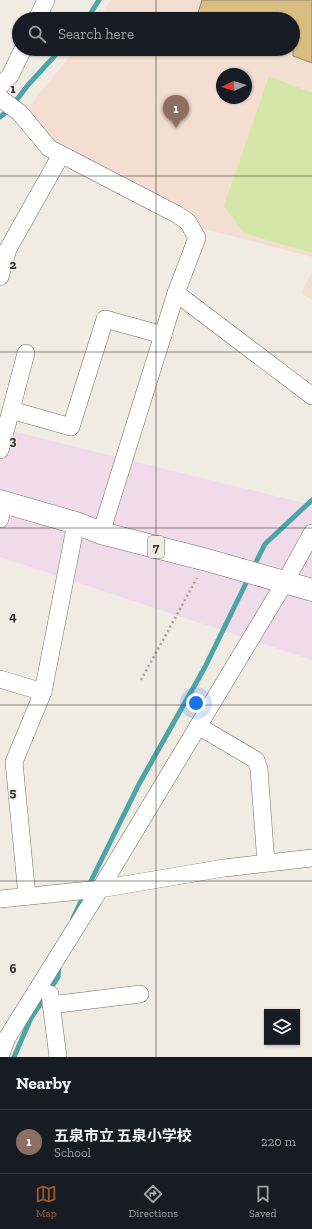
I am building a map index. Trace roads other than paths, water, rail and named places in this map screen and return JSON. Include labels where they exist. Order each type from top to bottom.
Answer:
[{"type":"main road","name":"7","points":[[1,507],[76,523],[101,533],[207,560],[312,590]]},
{"type":"street","points":[[40,12],[46,0]]},
{"type":"street","points":[[0,86],[10,76],[20,56]]},
{"type":"street","points":[[0,98],[20,113],[49,148],[178,215],[188,222],[197,238],[176,293],[101,533]]},
{"type":"street","points":[[0,277],[8,249],[61,154]]},
{"type":"street","points":[[176,293],[312,396]]},
{"type":"street","points":[[11,410],[71,427],[105,319],[163,335]]},
{"type":"street","points":[[0,450],[26,353]]},
{"type":"street","points":[[27,896],[14,762],[43,692],[76,523]]},
{"type":"street","points":[[0,1056],[7,1038],[100,889],[285,582],[312,533]]},
{"type":"street","points":[[0,680],[43,692]]},
{"type":"street","points":[[198,726],[256,760],[259,769],[266,863]]},
{"type":"street","points":[[0,899],[100,889],[224,868],[312,858]]},
{"type":"street","points":[[47,974],[58,1057]]},
{"type":"street","points":[[51,1005],[140,994]]},
{"type":"waterway","points":[[91,12],[99,0]]},
{"type":"waterway","points":[[0,117],[9,110],[28,85],[55,56]]},
{"type":"waterway","points":[[253,568],[265,544],[312,500]]},
{"type":"waterway","points":[[88,887],[139,784],[205,667],[249,577]]},
{"type":"waterway","points":[[73,918],[84,895]]},
{"type":"waterway","points":[[14,1057],[31,1018],[58,977],[59,967]]},
{"type":"place","name":"五泉市立 五泉小学校","points":[[176,128]]}]
